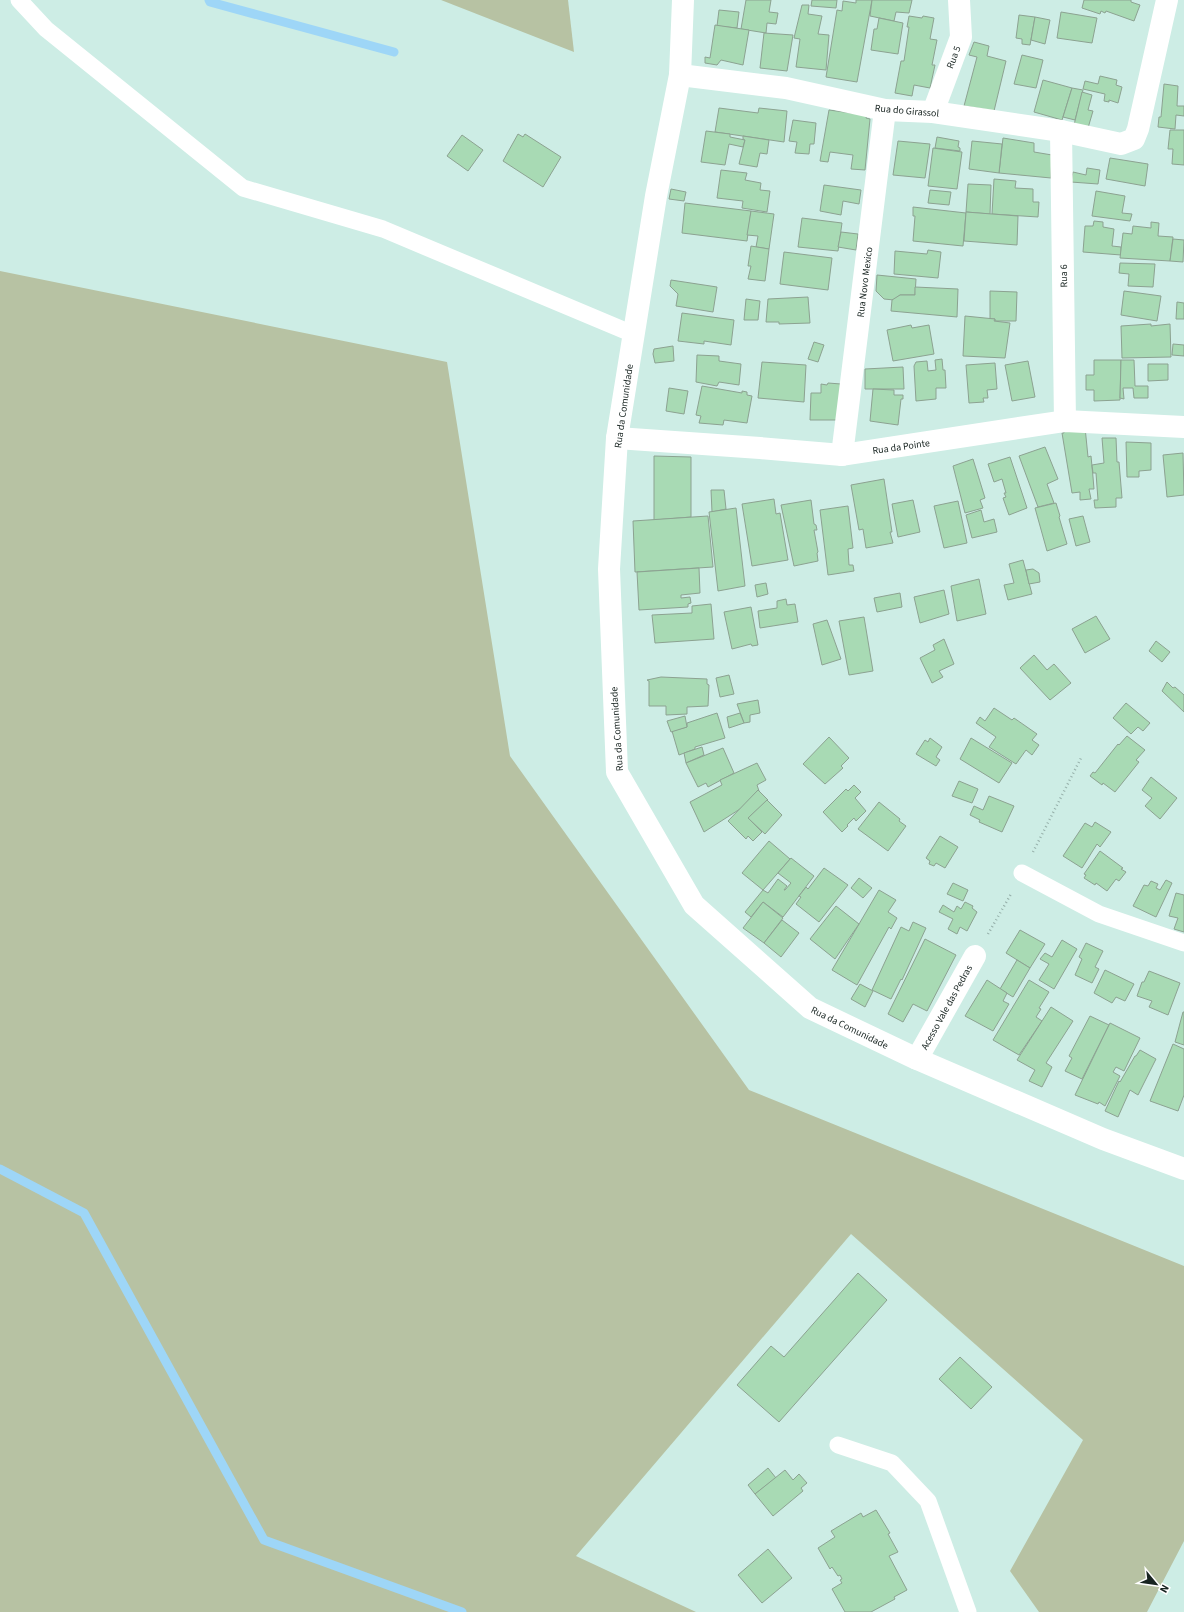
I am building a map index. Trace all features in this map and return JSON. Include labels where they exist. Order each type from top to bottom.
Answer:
[{"type":"street","name":"Rua da Comunidade","points":[[683,0],[680,75],[656,196],[617,438],[609,569],[617,772],[694,905],[810,1008],[917,1058],[1102,1139],[1184,1169]]},
{"type":"street","name":"Rua 5","points":[[932,112],[961,37],[959,0]]},
{"type":"street","name":"Rua do Girassol","points":[[680,75],[786,88],[885,110],[932,112],[1061,131],[1120,144],[1134,139],[1138,129],[1167,0]]},
{"type":"street","name":"Rua Novo Mexico","points":[[842,455],[885,110]]},
{"type":"street","name":"Rua 6","points":[[1061,131],[1065,421]]},
{"type":"street","name":"Rua da Pointe","points":[[617,438],[842,455],[1065,421],[1184,427]]},
{"type":"street","name":"Acesso Vale das Pedras","points":[[917,1058],[975,956]]},
{"type":"lane","points":[[19,0],[46,29],[242,188],[383,229],[633,334]]},
{"type":"lane","points":[[1022,873],[1099,914],[1184,943]]},
{"type":"lane","points":[[838,1446],[892,1463],[928,1501],[968,1612]]},
{"type":"green space","points":[[441,0],[568,0],[574,52]]},
{"type":"green space","points":[[0,271],[447,362],[510,756],[749,1090],[1184,1266],[1184,1541],[1147,1612],[1039,1612],[1010,1571],[1083,1440],[851,1234],[576,1556],[696,1612],[0,1612]]},
{"type":"building","points":[[746,0],[771,0],[769,12],[778,13],[776,24],[767,23],[766,33],[741,29]]},
{"type":"building","points":[[812,0],[837,0],[836,8],[811,6]]},
{"type":"building","points":[[856,0],[872,0],[857,82],[826,77],[837,10],[842,11],[843,1],[856,3]]},
{"type":"building","points":[[872,0],[912,0],[909,13],[896,12],[894,21],[870,16]]},
{"type":"building","points":[[1084,0],[1131,0],[1131,2],[1140,5],[1134,21],[1106,11],[1105,13],[1101,11],[1100,14],[1082,8]]},
{"type":"building","points":[[802,5],[809,5],[808,14],[822,16],[818,34],[829,35],[826,70],[796,67],[800,39],[794,38]]},
{"type":"building","points":[[719,10],[739,12],[737,28],[717,26]]},
{"type":"building","points":[[1061,12],[1097,18],[1092,43],[1057,38]]},
{"type":"building","points":[[1019,15],[1035,17],[1030,45],[1022,44],[1022,39],[1016,38]]},
{"type":"building","points":[[909,16],[934,18],[930,39],[937,40],[932,65],[935,65],[930,88],[914,85],[912,96],[895,93],[901,61],[904,61],[909,27],[907,27]]},
{"type":"building","points":[[1035,17],[1050,20],[1045,44],[1031,40]]},
{"type":"building","points":[[879,18],[903,23],[898,54],[871,50],[874,29],[877,29]]},
{"type":"building","points":[[715,25],[749,30],[743,65],[721,60],[717,65],[705,63],[705,57],[710,58]]},
{"type":"building","points":[[764,33],[793,35],[787,71],[760,68]]},
{"type":"building","points":[[974,42],[989,46],[987,56],[1006,61],[994,111],[964,106],[977,57],[969,55]]},
{"type":"building","points":[[1022,55],[1043,60],[1036,88],[1014,84]]},
{"type":"building","points":[[1100,76],[1117,80],[1116,85],[1122,87],[1118,103],[1109,100],[1109,102],[1104,101],[1105,94],[1083,89],[1085,81],[1098,84]]},
{"type":"building","points":[[1043,80],[1072,88],[1062,120],[1034,112]]},
{"type":"building","points":[[1164,84],[1178,86],[1177,106],[1184,106],[1184,116],[1176,115],[1175,129],[1158,127],[1159,117],[1161,117]]},
{"type":"building","points":[[1072,88],[1083,90],[1075,120],[1063,117]]},
{"type":"building","points":[[1082,92],[1092,95],[1088,110],[1093,111],[1088,128],[1074,125]]},
{"type":"building","points":[[719,108],[758,113],[759,108],[787,111],[784,142],[715,132]]},
{"type":"building","points":[[829,110],[867,115],[866,118],[870,119],[865,170],[851,169],[853,155],[830,152],[828,162],[820,161]]},
{"type":"building","points":[[793,120],[816,123],[814,144],[810,144],[809,154],[795,153],[797,142],[789,141]]},
{"type":"building","points":[[1170,130],[1184,130],[1184,165],[1172,164],[1173,149],[1168,149]]},
{"type":"building","points":[[706,131],[730,134],[730,137],[745,140],[743,147],[729,144],[725,165],[701,162]]},
{"type":"building","points":[[518,134],[523,137],[525,134],[561,157],[543,187],[503,161]]},
{"type":"building","points":[[462,135],[483,150],[468,171],[447,156]]},
{"type":"building","points":[[743,136],[769,140],[767,154],[760,153],[757,167],[739,164],[745,140],[743,139]]},
{"type":"building","points":[[937,137],[959,141],[958,147],[960,148],[960,151],[935,148]]},
{"type":"building","points":[[1003,138],[1034,143],[1034,152],[1052,155],[1051,178],[999,173]]},
{"type":"building","points":[[898,141],[930,144],[925,178],[893,175]]},
{"type":"building","points":[[972,141],[1002,144],[999,173],[969,169]]},
{"type":"building","points":[[933,148],[962,152],[957,189],[928,186]]},
{"type":"building","points":[[1110,158],[1148,164],[1145,186],[1106,179]]},
{"type":"building","points":[[1087,168],[1100,170],[1098,184],[1071,182],[1073,172],[1086,175]]},
{"type":"building","points":[[721,170],[747,173],[745,180],[761,183],[760,190],[770,191],[767,212],[742,208],[743,201],[717,198]]},
{"type":"building","points":[[994,179],[1016,181],[1015,188],[1033,189],[1033,202],[1039,202],[1038,217],[992,214]]},
{"type":"building","points":[[968,184],[991,185],[990,214],[966,212]]},
{"type":"building","points":[[824,185],[861,190],[859,204],[843,201],[841,215],[820,211]]},
{"type":"building","points":[[671,189],[686,192],[684,201],[669,199]]},
{"type":"building","points":[[930,190],[951,192],[949,205],[928,203]]},
{"type":"building","points":[[1096,191],[1125,196],[1122,213],[1132,214],[1130,221],[1092,216]]},
{"type":"building","points":[[685,203],[751,211],[747,241],[682,233]]},
{"type":"building","points":[[913,207],[966,213],[963,246],[913,241],[915,216],[913,216]]},
{"type":"building","points":[[751,211],[774,214],[769,249],[756,247],[758,236],[747,235]]},
{"type":"building","points":[[966,212],[1018,216],[1017,245],[964,241]]},
{"type":"building","points":[[802,218],[842,223],[838,251],[798,247]]},
{"type":"building","points":[[1094,221],[1103,222],[1103,227],[1114,229],[1112,246],[1121,247],[1121,255],[1083,252],[1085,226],[1093,226]]},
{"type":"building","points":[[1151,222],[1159,223],[1158,236],[1173,237],[1170,261],[1120,258],[1123,233],[1132,234],[1133,226],[1151,228]]},
{"type":"building","points":[[841,232],[858,234],[856,250],[838,247]]},
{"type":"building","points":[[1173,239],[1184,240],[1183,262],[1170,261]]},
{"type":"building","points":[[751,246],[769,249],[765,281],[748,279],[751,266],[748,266]]},
{"type":"building","points":[[928,250],[941,252],[938,278],[894,274],[895,251],[927,254]]},
{"type":"building","points":[[784,252],[832,258],[828,290],[780,284]]},
{"type":"building","points":[[1120,263],[1155,264],[1153,287],[1128,286],[1129,274],[1119,273]]},
{"type":"building","points":[[877,275],[916,279],[915,295],[900,295],[894,300],[884,299],[876,291]]},
{"type":"building","points":[[671,280],[717,287],[713,312],[676,306],[678,294],[670,286]]},
{"type":"building","points":[[915,287],[958,289],[957,317],[891,311],[892,300],[900,295],[915,295]]},
{"type":"building","points":[[990,291],[1017,292],[1016,321],[995,321],[995,319],[990,319]]},
{"type":"building","points":[[1124,291],[1161,296],[1157,321],[1121,315]]},
{"type":"building","points":[[808,297],[810,323],[779,324],[779,322],[766,322],[768,299]]},
{"type":"building","points":[[746,299],[760,301],[758,320],[744,320]]},
{"type":"building","points":[[1177,302],[1184,303],[1184,319],[1176,319]]},
{"type":"building","points":[[682,313],[734,320],[731,345],[704,341],[704,344],[678,341]]},
{"type":"building","points":[[965,316],[995,319],[994,321],[1010,323],[1005,358],[963,356]]},
{"type":"building","points":[[1151,324],[1151,326],[1170,324],[1171,357],[1122,358],[1121,326]]},
{"type":"building","points":[[911,325],[912,328],[929,325],[934,354],[893,361],[887,330]]},
{"type":"building","points":[[814,342],[824,345],[818,362],[808,359]]},
{"type":"building","points":[[1173,344],[1184,345],[1184,356],[1172,355]]},
{"type":"building","points":[[673,346],[674,361],[655,363],[653,354],[654,349]]},
{"type":"building","points":[[697,355],[719,356],[719,361],[741,364],[739,385],[719,382],[717,386],[696,382]]},
{"type":"building","points":[[942,359],[943,370],[945,370],[946,388],[936,388],[936,399],[916,401],[914,366],[916,362],[927,361],[928,371],[936,370],[935,360]]},
{"type":"building","points":[[1094,360],[1121,360],[1120,400],[1094,401],[1094,390],[1086,390],[1086,375],[1094,375]]},
{"type":"building","points":[[1121,360],[1134,360],[1135,386],[1148,386],[1148,398],[1134,398],[1133,388],[1123,388],[1124,399],[1120,398]]},
{"type":"building","points":[[1028,361],[1035,397],[1012,401],[1005,365]]},
{"type":"building","points":[[762,362],[806,365],[804,402],[758,398]]},
{"type":"building","points":[[995,363],[997,389],[987,390],[988,398],[983,398],[984,402],[969,403],[966,365]]},
{"type":"building","points":[[1148,364],[1168,364],[1168,380],[1148,381]]},
{"type":"building","points":[[903,367],[904,389],[865,389],[865,369]]},
{"type":"building","points":[[828,383],[841,384],[841,420],[810,420],[811,393],[821,393],[821,384],[827,385]]},
{"type":"building","points":[[702,386],[742,393],[742,391],[747,392],[747,395],[752,396],[747,423],[724,420],[723,425],[699,423],[701,416],[696,415]]},
{"type":"building","points":[[669,388],[688,391],[684,414],[666,411]]},
{"type":"building","points":[[873,389],[894,390],[894,395],[903,395],[903,399],[901,399],[898,425],[870,421]]},
{"type":"building","points":[[1063,425],[1085,427],[1088,457],[1091,456],[1094,489],[1089,489],[1091,499],[1080,500],[1080,492],[1072,493],[1062,433],[1064,433]]},
{"type":"building","points":[[1102,438],[1116,438],[1117,462],[1119,462],[1122,498],[1116,498],[1116,507],[1095,508],[1094,500],[1098,500],[1096,473],[1093,473],[1092,465],[1104,463]]},
{"type":"building","points":[[1126,442],[1151,443],[1151,470],[1139,471],[1139,477],[1127,477]]},
{"type":"building","points":[[1045,447],[1058,479],[1047,484],[1054,503],[1038,507],[1019,456]]},
{"type":"building","points":[[1183,453],[1184,495],[1167,497],[1163,455]]},
{"type":"building","points":[[654,456],[691,457],[691,517],[654,520]]},
{"type":"building","points":[[1010,457],[1027,508],[1009,515],[1003,498],[1006,497],[1004,493],[1006,493],[1002,479],[994,482],[988,464]]},
{"type":"building","points":[[973,459],[985,498],[980,500],[983,508],[965,513],[953,466]]},
{"type":"building","points":[[884,479],[892,532],[890,532],[893,543],[866,548],[863,529],[859,530],[851,485]]},
{"type":"building","points":[[711,490],[724,490],[726,509],[712,512]]},
{"type":"building","points":[[774,499],[776,514],[780,513],[788,560],[752,566],[742,504]]},
{"type":"building","points":[[811,500],[814,524],[816,525],[817,530],[814,530],[818,561],[794,566],[781,505]]},
{"type":"building","points":[[913,500],[920,532],[898,537],[892,504]]},
{"type":"building","points":[[958,501],[967,543],[944,548],[934,506]]},
{"type":"building","points":[[1056,503],[1067,544],[1047,551],[1035,508]]},
{"type":"building","points":[[848,506],[853,548],[848,549],[849,565],[853,565],[854,571],[828,575],[820,510]]},
{"type":"building","points":[[736,508],[745,586],[718,591],[709,512]]},
{"type":"building","points":[[981,510],[984,522],[994,519],[997,532],[972,538],[966,515]]},
{"type":"building","points":[[708,516],[713,567],[635,572],[633,521]]},
{"type":"building","points":[[1083,516],[1090,542],[1076,546],[1069,519]]},
{"type":"building","points":[[1023,560],[1032,594],[1008,600],[1004,585],[1014,583],[1009,564]]},
{"type":"building","points":[[699,568],[700,593],[681,595],[681,598],[690,597],[691,603],[688,604],[688,607],[639,610],[637,572]]},
{"type":"building","points":[[1033,569],[1039,573],[1040,582],[1029,584],[1026,570]]},
{"type":"building","points":[[979,579],[986,614],[957,621],[951,586]]},
{"type":"building","points":[[766,583],[768,594],[757,597],[755,585]]},
{"type":"building","points":[[944,590],[949,614],[920,623],[914,597]]},
{"type":"building","points":[[900,593],[902,607],[877,612],[874,598]]},
{"type":"building","points":[[786,599],[787,605],[795,604],[798,622],[760,628],[758,611],[777,608],[777,601]]},
{"type":"building","points":[[711,604],[714,639],[655,643],[652,615],[692,613],[692,606]]},
{"type":"building","points":[[751,607],[758,645],[752,646],[751,644],[732,649],[724,612]]},
{"type":"building","points":[[1096,616],[1110,639],[1085,653],[1072,629]]},
{"type":"building","points":[[864,617],[873,671],[849,675],[839,621]]},
{"type":"building","points":[[827,620],[841,659],[822,665],[813,624]]},
{"type":"building","points":[[944,639],[954,664],[939,671],[943,677],[932,683],[920,658],[935,650],[933,645]]},
{"type":"building","points":[[1156,641],[1170,652],[1162,662],[1149,651]]},
{"type":"building","points":[[1034,655],[1047,670],[1054,664],[1071,683],[1050,700],[1020,668]]},
{"type":"building","points":[[729,675],[734,694],[720,697],[716,678]]},
{"type":"building","points":[[661,677],[707,679],[707,684],[709,685],[708,706],[687,707],[687,714],[666,715],[666,706],[649,706],[649,681],[647,680]]},
{"type":"building","points":[[1167,682],[1184,695],[1184,712],[1162,691]]},
{"type":"building","points":[[758,700],[760,713],[750,715],[750,722],[744,723],[737,704]]},
{"type":"building","points":[[1126,703],[1150,723],[1143,731],[1138,727],[1131,734],[1113,718]]},
{"type":"building","points":[[994,708],[1012,720],[1014,718],[1037,734],[1032,740],[1039,745],[1032,755],[1026,750],[1016,764],[989,747],[996,737],[976,723],[980,717],[985,721]]},
{"type":"building","points":[[717,713],[725,738],[695,747],[695,749],[679,755],[672,731],[687,727],[687,723]]},
{"type":"building","points":[[740,713],[744,723],[729,728],[727,717]]},
{"type":"building","points":[[685,716],[687,727],[671,732],[667,721]]},
{"type":"building","points":[[1127,736],[1145,750],[1136,760],[1139,762],[1115,792],[1090,776],[1093,772],[1095,773],[1118,744],[1119,745]]},
{"type":"building","points":[[829,737],[849,758],[841,766],[843,768],[825,784],[803,764]]},
{"type":"building","points":[[930,738],[942,747],[936,757],[940,760],[936,766],[916,754],[925,740],[928,742]]},
{"type":"building","points":[[971,738],[1012,763],[999,783],[960,759]]},
{"type":"building","points":[[702,747],[704,755],[686,763],[684,753]]},
{"type":"building","points":[[723,748],[734,773],[708,787],[706,783],[698,787],[686,763]]},
{"type":"building","points":[[757,763],[766,780],[757,785],[759,791],[740,809],[704,832],[690,802],[722,785],[720,780]]},
{"type":"building","points":[[1151,777],[1177,798],[1160,819],[1145,806],[1152,798],[1142,790]]},
{"type":"building","points":[[959,781],[978,789],[972,803],[952,796]]},
{"type":"building","points":[[854,785],[861,792],[855,798],[866,811],[856,821],[854,818],[842,832],[823,812],[846,789],[848,791]]},
{"type":"building","points":[[758,790],[768,800],[748,818],[762,832],[753,841],[748,836],[746,839],[728,821]]},
{"type":"building","points":[[989,796],[1014,806],[1002,832],[979,822],[980,820],[970,815],[974,806],[983,810]]},
{"type":"building","points":[[767,800],[782,815],[765,834],[748,818]]},
{"type":"building","points":[[879,802],[900,819],[899,821],[906,826],[888,851],[858,829]]},
{"type":"building","points":[[1095,822],[1111,832],[1100,847],[1097,844],[1082,868],[1063,856],[1085,823],[1092,827]]},
{"type":"building","points":[[940,836],[958,847],[945,868],[936,863],[934,866],[929,864],[930,861],[926,858]]},
{"type":"building","points":[[769,841],[790,859],[763,890],[742,873]]},
{"type":"building","points":[[1100,851],[1123,868],[1121,869],[1126,872],[1119,881],[1116,879],[1107,891],[1096,883],[1095,885],[1084,878],[1086,875],[1084,874]]},
{"type":"building","points":[[791,858],[814,876],[783,917],[763,902],[751,917],[745,912],[763,890],[768,893],[778,879],[787,886],[784,890],[791,883],[778,873]]},
{"type":"building","points":[[824,868],[848,885],[819,922],[796,904],[801,897],[799,896],[806,887],[808,889]]},
{"type":"building","points":[[859,878],[872,888],[863,898],[851,888]]},
{"type":"building","points":[[1166,880],[1172,883],[1156,917],[1133,906],[1144,885],[1148,886],[1151,881],[1158,884],[1156,888],[1160,890]]},
{"type":"building","points":[[953,883],[968,890],[963,901],[947,894]]},
{"type":"building","points":[[879,890],[896,900],[888,912],[897,918],[891,929],[889,927],[857,985],[832,970]]},
{"type":"building","points":[[1176,893],[1184,895],[1184,932],[1174,929],[1178,918],[1169,916]]},
{"type":"building","points":[[763,902],[783,918],[764,943],[743,928]]},
{"type":"building","points":[[965,902],[973,906],[972,908],[977,912],[967,931],[960,927],[957,934],[948,929],[953,919],[939,912],[943,905],[954,912],[957,906],[961,909]]},
{"type":"building","points":[[836,906],[859,924],[835,959],[810,939]]},
{"type":"building","points":[[782,920],[799,933],[781,957],[764,943]]},
{"type":"building","points":[[913,922],[926,928],[902,980],[901,979],[891,999],[872,990],[901,927],[909,931]]},
{"type":"building","points":[[1020,930],[1045,944],[1030,968],[1006,953]]},
{"type":"building","points":[[925,939],[956,955],[927,1011],[913,1004],[903,1022],[888,1014]]},
{"type":"building","points":[[1062,940],[1077,949],[1054,989],[1039,980],[1049,964],[1040,959],[1045,953],[1052,957]]},
{"type":"building","points":[[1086,943],[1103,951],[1095,967],[1099,969],[1092,983],[1075,975],[1082,959],[1079,957]]},
{"type":"building","points":[[1017,960],[1030,968],[1013,997],[1000,989]]},
{"type":"building","points":[[1105,970],[1134,984],[1125,1001],[1116,997],[1112,1003],[1094,993]]},
{"type":"building","points":[[1149,971],[1180,983],[1168,1015],[1149,1007],[1152,1001],[1137,996],[1142,982],[1144,982]]},
{"type":"building","points":[[987,980],[1007,993],[1003,1001],[1009,1004],[993,1031],[965,1016]]},
{"type":"building","points":[[1029,980],[1049,992],[1039,1008],[1041,1009],[1036,1017],[1042,1021],[1019,1055],[993,1040]]},
{"type":"building","points":[[860,984],[873,991],[865,1007],[851,999]]},
{"type":"building","points":[[1051,1007],[1073,1021],[1046,1063],[1052,1067],[1042,1087],[1029,1081],[1035,1070],[1017,1060]]},
{"type":"building","points":[[1184,1012],[1184,1045],[1175,1042]]},
{"type":"building","points":[[1090,1016],[1109,1025],[1082,1079],[1065,1071],[1072,1058],[1069,1056]]},
{"type":"building","points":[[1110,1023],[1140,1038],[1124,1071],[1116,1067],[1113,1072],[1120,1076],[1105,1106],[1099,1102],[1098,1104],[1075,1095]]},
{"type":"building","points":[[1173,1044],[1184,1049],[1184,1095],[1178,1111],[1150,1101]]},
{"type":"building","points":[[1140,1050],[1156,1059],[1138,1095],[1130,1090],[1118,1117],[1105,1111],[1119,1081],[1120,1082]]},
{"type":"building","points":[[858,1273],[887,1300],[779,1422],[737,1385],[771,1346],[784,1357]]},
{"type":"building","points":[[960,1357],[992,1387],[971,1409],[939,1379]]},
{"type":"building","points":[[768,1468],[776,1478],[755,1494],[748,1485]]},
{"type":"building","points":[[785,1470],[793,1480],[799,1474],[807,1483],[801,1488],[803,1491],[773,1516],[755,1494]]},
{"type":"building","points":[[876,1510],[890,1533],[888,1534],[898,1552],[889,1556],[907,1590],[894,1597],[895,1599],[871,1612],[845,1612],[832,1589],[842,1583],[840,1580],[842,1579],[832,1567],[830,1569],[818,1548],[835,1537],[831,1531],[861,1513],[863,1517]]},
{"type":"building","points":[[768,1549],[792,1578],[762,1603],[738,1575]]},
{"type":"waterway","points":[[209,0],[210,2],[394,52]]},
{"type":"waterway","points":[[0,1169],[84,1213],[264,1540],[462,1612]]}]
